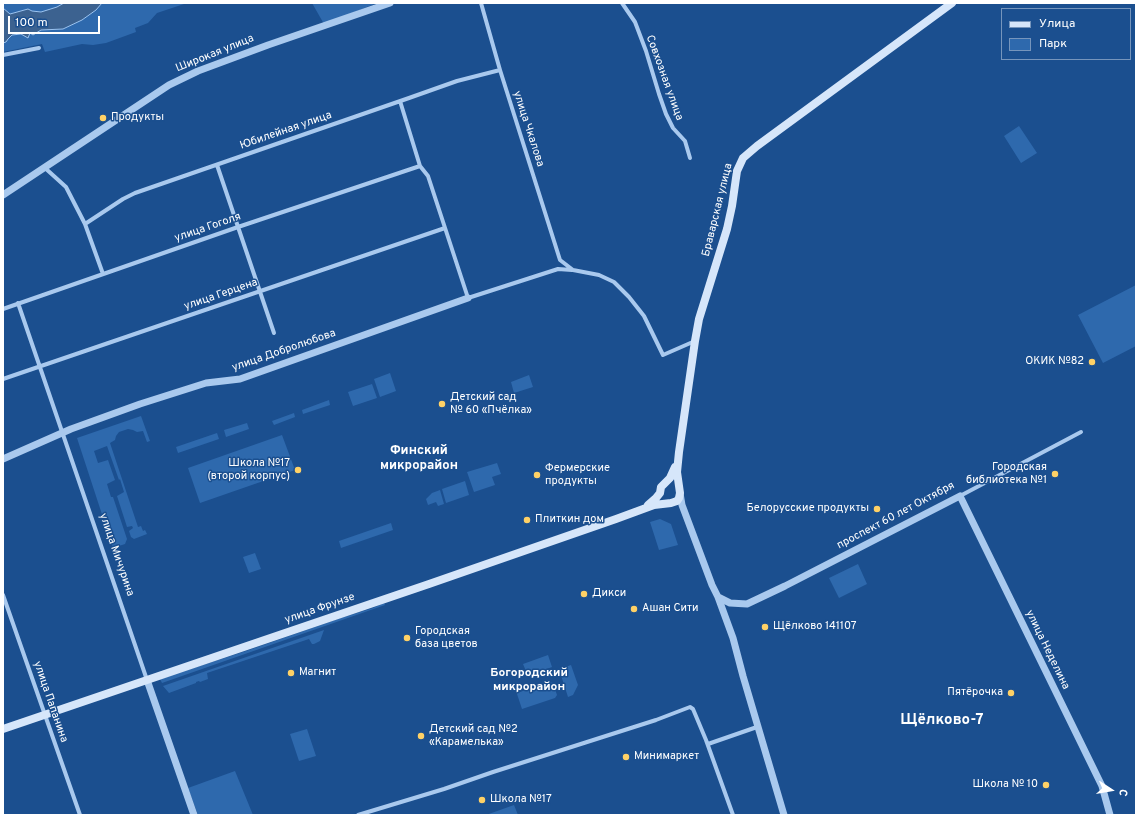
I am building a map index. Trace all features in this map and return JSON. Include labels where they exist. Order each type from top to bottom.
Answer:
[{"type":"main road","name":"Браварская улица","points":[[679,452],[699,319],[727,229],[737,171],[743,158],[757,146],[952,3]]},
{"type":"main road","points":[[679,452],[677,472],[680,490],[679,498],[677,501],[670,503],[661,498],[661,487],[673,474],[679,452]]},
{"type":"main road","points":[[666,483],[674,483],[680,490]]},
{"type":"main road","points":[[643,509],[660,493]]},
{"type":"main road","name":"улица Фрунзе","points":[[3,729],[654,505],[670,503]]},
{"type":"street","name":"Широкая улица","points":[[3,195],[168,86],[198,71],[390,3]]},
{"type":"street","name":"улица Чкалова","points":[[481,3],[500,70],[560,260],[573,270]]},
{"type":"street","name":"Совхозная улица","points":[[622,3],[635,22],[666,114],[673,128],[685,142],[690,158]]},
{"type":"street","points":[[3,55],[40,48]]},
{"type":"street","name":"Юбилейная улица","points":[[85,224],[123,199],[136,193],[457,81],[500,70]]},
{"type":"street","points":[[400,101],[420,166],[428,176],[468,298]]},
{"type":"street","points":[[217,165],[274,333]]},
{"type":"street","name":"улица Гоголя","points":[[3,309],[238,227],[420,166]]},
{"type":"street","points":[[45,168],[66,187],[85,224],[103,274]]},
{"type":"street","name":"улица Герцена","points":[[3,379],[445,228]]},
{"type":"street","name":"улица Добролюбова","points":[[3,459],[63,432],[133,407],[206,383],[240,379],[468,298],[558,269],[573,270]]},
{"type":"street","points":[[573,270],[599,275],[614,282],[629,297],[644,316],[663,355],[695,341]]},
{"type":"street","name":"улица Мичурина","points":[[18,303],[194,815]]},
{"type":"street","name":"проспект 60 лет Октября","points":[[718,597],[730,603],[747,604],[960,496],[1081,432]]},
{"type":"street","points":[[680,490],[682,505],[733,638],[757,727],[784,815]]},
{"type":"street","name":"улица Неделина","points":[[960,496],[1102,786],[1110,815]]},
{"type":"street","points":[[670,503],[680,506],[685,511]]},
{"type":"street","name":"улица Папанина","points":[[3,595],[80,815]]},
{"type":"street","points":[[358,815],[444,789],[538,757],[656,720],[690,707],[693,709],[708,744],[732,815]]},
{"type":"street","points":[[708,744],[757,727]]},
{"type":"green space","points":[[3,3],[64,3],[41,12],[28,9],[10,14],[3,8]]},
{"type":"green space","points":[[102,3],[187,3],[157,13],[148,23],[135,28],[136,32],[106,43],[93,45],[82,44],[45,52],[42,44],[3,52],[3,43],[6,42],[12,35],[30,33],[33,35],[41,30],[63,29],[82,20],[96,10]]},
{"type":"green space","points":[[312,3],[377,3],[324,24]]},
{"type":"green space","points":[[1019,126],[1037,153],[1021,163],[1004,136]]},
{"type":"green space","points":[[1136,285],[1136,346],[1103,363],[1078,315]]},
{"type":"green space","points":[[390,373],[396,391],[380,397],[374,379]]},
{"type":"green space","points":[[529,375],[533,387],[514,393],[511,382]]},
{"type":"green space","points":[[372,384],[377,398],[353,406],[348,392]]},
{"type":"green space","points":[[329,400],[330,405],[303,414],[302,410]]},
{"type":"green space","points":[[294,413],[295,417],[274,425],[272,421]]},
{"type":"green space","points":[[141,416],[150,441],[147,442],[143,431],[137,432],[128,429],[119,432],[115,440],[110,443],[138,527],[141,526],[143,531],[145,530],[147,534],[134,539],[131,537],[129,531],[133,528],[132,526],[127,527],[117,496],[124,492],[107,446],[94,451],[98,463],[108,460],[115,480],[107,484],[127,539],[125,544],[113,548],[77,438]]},
{"type":"green space","points":[[247,423],[249,429],[226,437],[224,430]]},
{"type":"green space","points":[[217,433],[219,439],[178,453],[176,447]]},
{"type":"green space","points":[[282,435],[295,470],[200,503],[188,468]]},
{"type":"green space","points":[[497,463],[501,474],[492,477],[495,485],[474,492],[467,472]]},
{"type":"green space","points":[[465,481],[469,495],[446,503],[442,489]]},
{"type":"green space","points":[[440,490],[444,504],[438,506],[436,502],[428,505],[426,499],[432,493]]},
{"type":"green space","points":[[660,519],[671,524],[678,545],[659,550],[650,522]]},
{"type":"green space","points":[[391,523],[393,530],[341,548],[339,541]]},
{"type":"green space","points":[[255,553],[261,569],[249,573],[243,557]]},
{"type":"green space","points":[[858,564],[867,584],[839,598],[829,578]]},
{"type":"green space","points":[[384,603],[385,605],[162,683],[160,679],[373,608]]},
{"type":"green space","points":[[324,630],[320,641],[314,644],[312,644],[309,639],[207,673],[208,679],[196,682],[169,693],[163,686]]},
{"type":"green space","points":[[548,655],[552,667],[528,676],[523,664]]},
{"type":"green space","points":[[571,665],[578,685],[573,695],[568,697],[559,669]]},
{"type":"green space","points":[[549,682],[553,683],[557,695],[555,698],[522,709],[517,693]]},
{"type":"green space","points":[[307,729],[316,756],[299,761],[290,734]]},
{"type":"green space","points":[[235,771],[253,815],[198,815],[188,788]]},
{"type":"green space","points":[[514,805],[518,815],[486,815]]},
{"type":"shaded area","points":[[64,3],[102,3],[96,10],[82,20],[63,29],[41,30],[33,35],[30,33],[28,38],[21,34],[12,35],[6,42],[3,43],[3,8],[10,14],[28,9],[41,12]]},
{"type":"place","name":"Продукты","points":[[103,118]]},
{"type":"place","name":"ОКИК №82","points":[[1092,362]]},
{"type":"place","name":"Детский сад № 60 «Пчёлка»","points":[[442,404]]},
{"type":"place","name":"Школа №17 (второй корпус)","points":[[298,470]]},
{"type":"place","name":"Городская библиотека №1","points":[[1055,474]]},
{"type":"place","name":"Фермерские продукты","points":[[537,475]]},
{"type":"place","name":"Белорусские продукты","points":[[877,509]]},
{"type":"place","name":"Плиткин дом","points":[[527,520]]},
{"type":"place","name":"Дикси","points":[[584,594]]},
{"type":"place","name":"Ашан Сити","points":[[634,609]]},
{"type":"place","name":"Щёлково 141107","points":[[765,627]]},
{"type":"place","name":"Городская база цветов","points":[[407,638]]},
{"type":"place","name":"Магнит","points":[[291,673]]},
{"type":"place","name":"Пятёрочка","points":[[1011,693]]},
{"type":"place","name":"Детский сад №2 «Карамелька»","points":[[421,736]]},
{"type":"place","name":"Минимаркет","points":[[626,757]]},
{"type":"place","name":"Школа № 10","points":[[1046,785]]},
{"type":"place","name":"Школа №17","points":[[482,800]]},
{"type":"district","name":"Финский микрорайон","points":[[419,458]]},
{"type":"district","name":"Богородский микрорайон","points":[[529,681]]},
{"type":"district","name":"Щёлково-7","points":[[942,721]]}]
